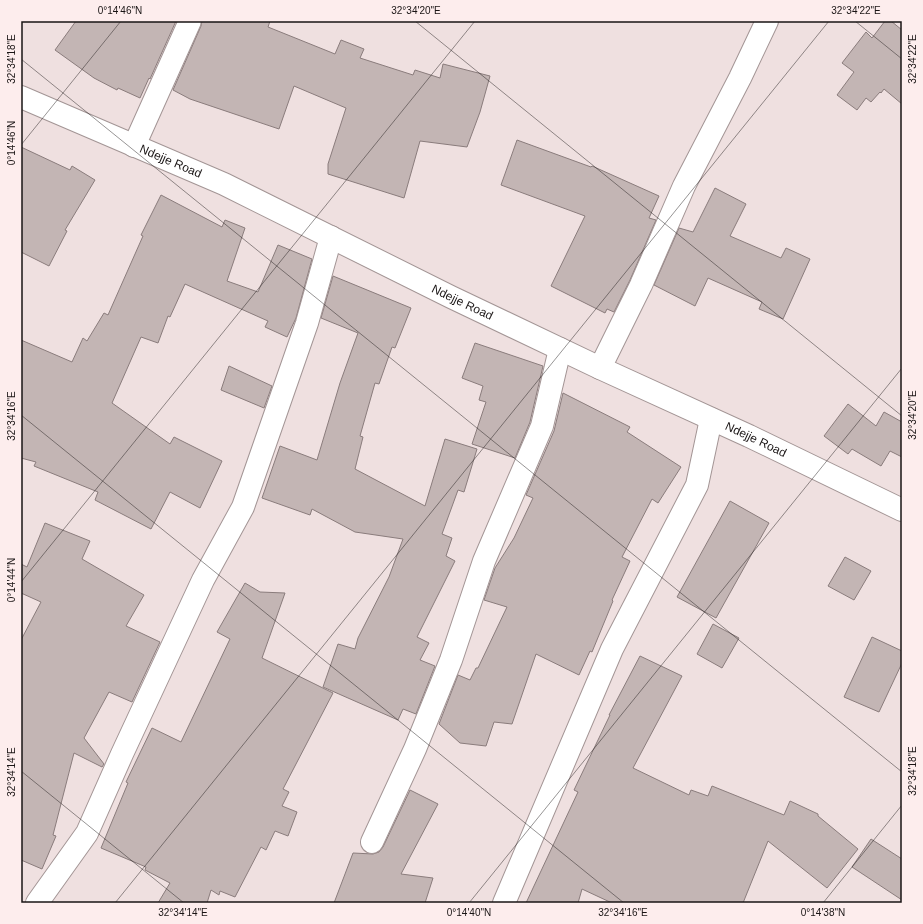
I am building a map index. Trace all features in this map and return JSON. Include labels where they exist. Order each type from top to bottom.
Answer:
[{"type":"street","points":[[134,146],[190,21]]},
{"type":"street","points":[[600,368],[641,285],[684,186],[740,78],[767,21]]},
{"type":"street","name":"Ndejje Road","points":[[21,97],[224,184],[451,297],[902,510]]},
{"type":"street","points":[[37,903],[87,833],[203,580],[243,507],[307,323],[331,237]]},
{"type":"street","points":[[372,842],[415,749],[451,660],[484,561],[542,426],[560,348]]},
{"type":"street","points":[[504,903],[612,649],[697,485],[712,419]]},
{"type":"building","points":[[76,21],[176,21],[140,98],[118,88],[117,90],[94,78],[55,50]]},
{"type":"building","points":[[202,21],[270,21],[268,27],[335,54],[341,40],[364,49],[360,58],[413,75],[415,70],[440,78],[443,64],[490,76],[480,112],[467,147],[420,141],[404,198],[328,174],[328,164],[346,108],[294,86],[279,129],[190,99],[173,90]]},
{"type":"building","points":[[885,21],[891,21],[902,30],[902,104],[884,89],[871,102],[866,98],[857,110],[837,95],[854,72],[842,63],[866,32],[872,38]]},
{"type":"building","points":[[517,140],[591,167],[592,166],[659,196],[649,218],[656,220],[630,280],[614,312],[607,309],[605,313],[551,286],[585,216],[501,185]]},
{"type":"building","points":[[21,147],[70,170],[72,166],[95,180],[65,230],[67,231],[49,266],[21,252]]},
{"type":"building","points":[[715,188],[746,204],[730,236],[781,258],[786,248],[810,259],[783,319],[759,309],[762,302],[708,278],[695,306],[654,285],[679,228],[693,232]]},
{"type":"building","points":[[161,195],[222,227],[225,220],[245,228],[227,281],[258,292],[278,245],[312,259],[296,318],[287,337],[265,327],[268,321],[185,284],[170,317],[168,316],[158,343],[141,337],[112,403],[170,444],[174,437],[222,461],[200,508],[170,492],[151,529],[95,500],[98,492],[34,466],[36,462],[21,458],[21,340],[72,362],[83,338],[87,341],[104,313],[108,315],[143,236],[141,235]]},
{"type":"building","points":[[333,276],[411,308],[395,348],[392,347],[379,384],[375,383],[360,436],[363,437],[355,469],[425,506],[445,439],[477,449],[464,492],[458,490],[442,534],[452,538],[446,556],[455,561],[417,637],[429,643],[420,660],[435,666],[416,714],[403,709],[398,720],[323,687],[338,644],[355,649],[358,638],[389,577],[403,539],[355,532],[312,509],[310,515],[262,498],[280,446],[317,460],[340,383],[358,333],[321,318]]},
{"type":"building","points":[[475,343],[543,366],[530,422],[515,458],[472,444],[486,402],[479,400],[483,386],[462,378]]},
{"type":"building","points":[[229,366],[272,386],[264,408],[221,390]]},
{"type":"building","points":[[563,393],[630,427],[627,432],[681,467],[658,503],[652,499],[622,557],[630,561],[612,600],[613,601],[592,652],[590,651],[579,675],[536,654],[512,724],[494,722],[486,746],[460,743],[439,724],[458,675],[470,680],[476,668],[478,668],[507,607],[484,600],[495,568],[514,538],[533,498],[526,495],[554,431]]},
{"type":"building","points":[[848,404],[876,426],[884,412],[902,422],[902,457],[890,451],[881,466],[852,449],[848,454],[824,436]]},
{"type":"building","points":[[730,501],[769,523],[716,618],[677,597]]},
{"type":"building","points":[[45,523],[90,541],[82,559],[144,595],[126,626],[160,642],[132,702],[109,692],[84,738],[104,764],[102,767],[74,753],[53,835],[56,836],[42,869],[21,860],[21,640],[41,602],[21,593],[21,564],[27,567]]},
{"type":"building","points":[[845,557],[871,571],[854,600],[828,586]]},
{"type":"building","points":[[245,583],[260,592],[285,593],[262,658],[333,693],[283,789],[289,792],[282,806],[297,812],[288,836],[275,831],[266,850],[261,847],[235,897],[220,891],[219,895],[211,890],[207,903],[158,903],[170,883],[145,870],[146,867],[101,848],[128,783],[126,782],[152,728],[181,742],[230,639],[217,632]]},
{"type":"building","points":[[713,624],[739,638],[722,668],[697,654]]},
{"type":"building","points":[[872,637],[902,651],[902,663],[879,712],[844,697]]},
{"type":"building","points":[[640,656],[682,676],[633,768],[689,795],[691,790],[708,796],[712,786],[784,815],[790,801],[818,814],[818,816],[858,849],[827,888],[768,841],[743,903],[612,903],[582,889],[578,903],[526,903],[578,792],[574,790],[609,715]]},
{"type":"building","points":[[410,790],[438,804],[401,874],[433,878],[425,903],[334,903],[353,853],[373,854],[379,852],[383,847]]},
{"type":"building","points":[[871,839],[902,859],[902,900],[852,867]]}]
